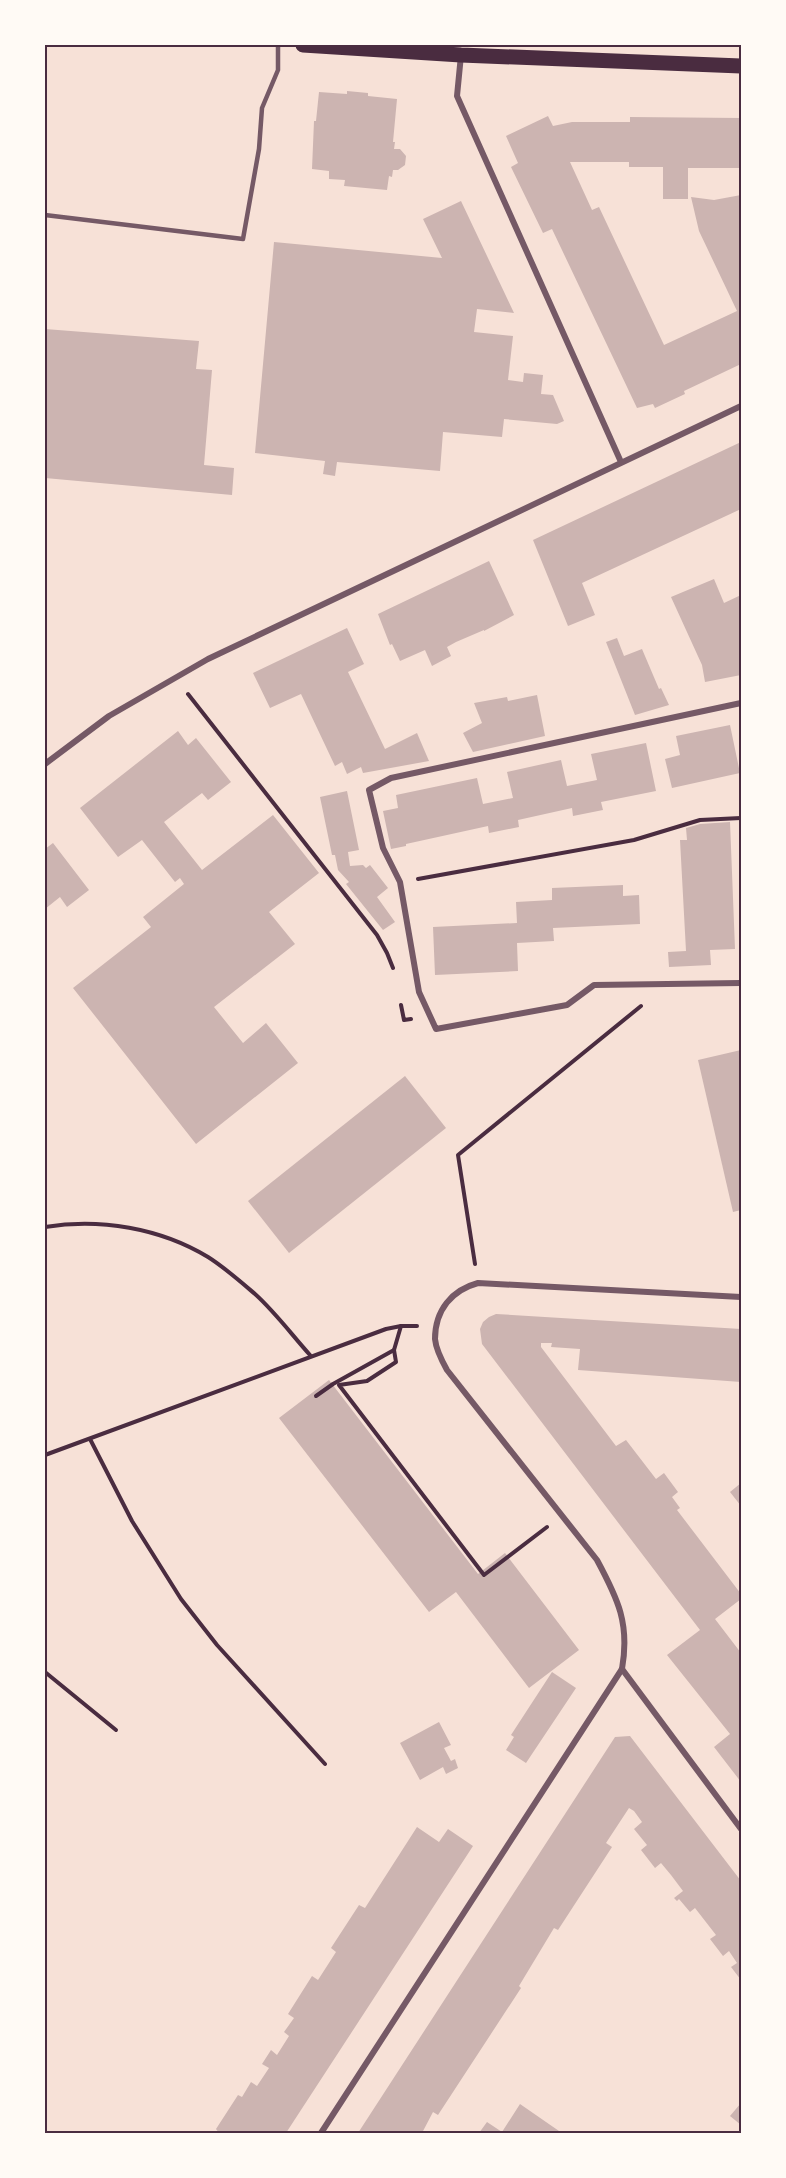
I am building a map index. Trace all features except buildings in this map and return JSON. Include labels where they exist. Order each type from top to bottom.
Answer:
[{"type":"main road","points":[[303,45],[461,56],[741,66]]},
{"type":"street","points":[[461,56],[457,96],[621,462]]},
{"type":"street","points":[[45,764],[109,716],[218,654],[741,406]]},
{"type":"street","points":[[741,703],[391,777],[369,790],[383,848],[400,882],[419,992],[436,1029],[567,1005],[594,985],[741,983]]},
{"type":"street","points":[[321,2133],[622,1669],[625,1650],[623,1626],[616,1595],[597,1560],[447,1370],[435,1340],[441,1312],[450,1298],[464,1287],[478,1282],[741,1297]]},
{"type":"street","points":[[622,1669],[741,1829]]},
{"type":"lane","points":[[45,215],[243,240],[259,149],[262,108],[278,70],[278,45]]},
{"type":"path","points":[[174,677],[377,935],[387,952],[395,976]]},
{"type":"path","points":[[400,882],[634,840],[700,820],[741,818]]},
{"type":"path","points":[[478,1282],[458,1155],[666,984]]},
{"type":"path","points":[[400,998],[404,1020],[429,1016]]},
{"type":"path","points":[[45,1227],[67,1223],[117,1225],[164,1237],[208,1257],[256,1296],[310,1355]]},
{"type":"path","points":[[401,1326],[394,1350],[396,1362],[367,1381],[339,1385],[484,1575],[563,1515]]},
{"type":"path","points":[[45,1455],[310,1355],[386,1329],[401,1326],[437,1326]]},
{"type":"path","points":[[316,1396],[394,1350]]},
{"type":"path","points":[[90,1439],[132,1521],[181,1599],[217,1645],[325,1764]]},
{"type":"path","points":[[45,1672],[116,1730]]}]
